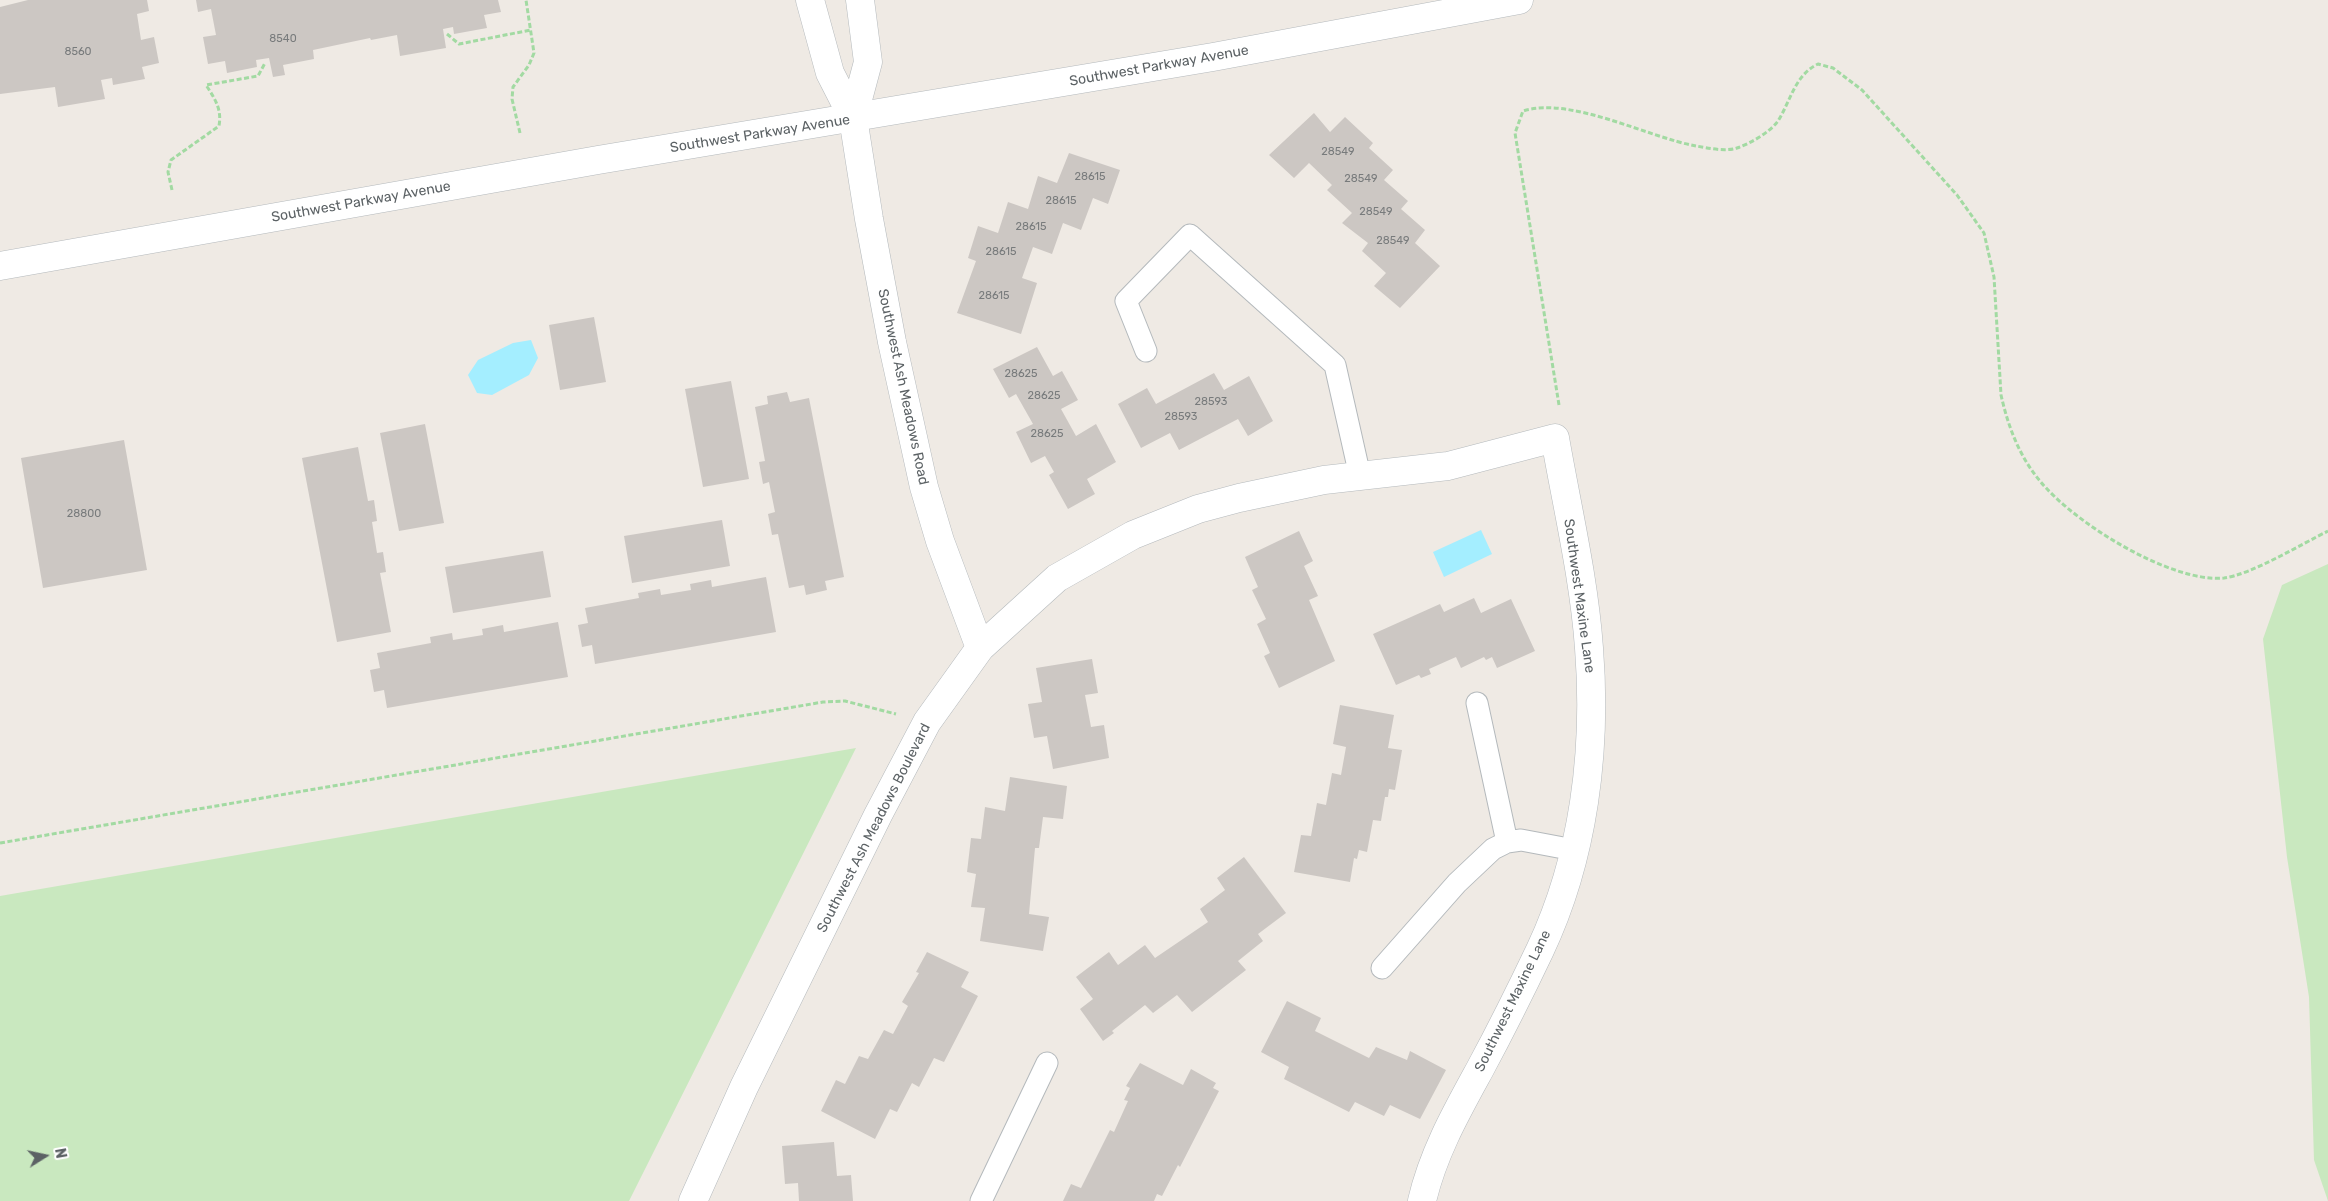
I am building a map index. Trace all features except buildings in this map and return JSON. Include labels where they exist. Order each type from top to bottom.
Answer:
[{"type":"street","name":"Southwest Ash Meadows Road","points":[[810,0],[830,73],[853,118],[891,332],[924,487],[940,541],[980,648]]},
{"type":"street","name":"Southwest Ash Meadows Road","points":[[853,118],[868,62],[860,0]]},
{"type":"street","name":"Southwest Parkway Avenue","points":[[0,266],[598,160],[1213,58],[1519,0]]},
{"type":"street","name":"Southwest Ash Meadows Boulevard","points":[[693,1201],[744,1086],[878,815],[928,722],[980,648],[1057,578],[1133,535],[1198,509],[1238,498],[1324,480],[1448,466],[1555,438]]},
{"type":"street","name":"Southwest Maxine Lane","points":[[1427,1200],[1434,1161],[1448,1129],[1541,948],[1565,886],[1580,825],[1590,764],[1592,706],[1589,646],[1555,438]]},
{"type":"lane","points":[[1146,351],[1126,301],[1190,235],[1335,365],[1360,476]]},
{"type":"lane","points":[[1477,703],[1508,842]]},
{"type":"lane","points":[[1382,968],[1474,864],[1493,849],[1508,842],[1522,840],[1537,841],[1574,850]]},
{"type":"lane","points":[[981,1201],[1047,1063]]},
{"type":"path","points":[[520,132],[512,99],[513,87],[529,65],[534,53],[526,0]]},
{"type":"path","points":[[447,34],[459,44],[531,30]]},
{"type":"path","points":[[172,190],[168,172],[172,160],[218,126],[221,115],[218,104],[206,85],[258,76],[265,63]]},
{"type":"path","points":[[1555,438],[1561,415],[1515,133],[1523,110],[1538,106],[1553,107],[1630,126],[1675,142],[1708,148],[1736,148],[1760,137],[1777,122],[1806,70],[1818,64],[1833,68],[1862,90],[1957,195],[1984,233],[1994,277],[2000,395],[2005,413],[2024,459],[2040,482],[2071,512],[2115,541],[2172,571],[2194,577],[2224,578],[2247,571],[2328,531]]},
{"type":"path","points":[[0,843],[823,702],[845,701],[928,722]]},
{"type":"green space","points":[[2328,564],[2328,1201],[2314,1160],[2309,997],[2287,857],[2263,639],[2282,585]]},
{"type":"green space","points":[[856,748],[629,1201],[0,1201],[0,896]]},
{"type":"water","points":[[531,340],[538,358],[529,375],[492,395],[477,393],[468,375],[478,360],[513,343]]},
{"type":"water","points":[[1481,530],[1492,554],[1444,577],[1433,552]]}]
